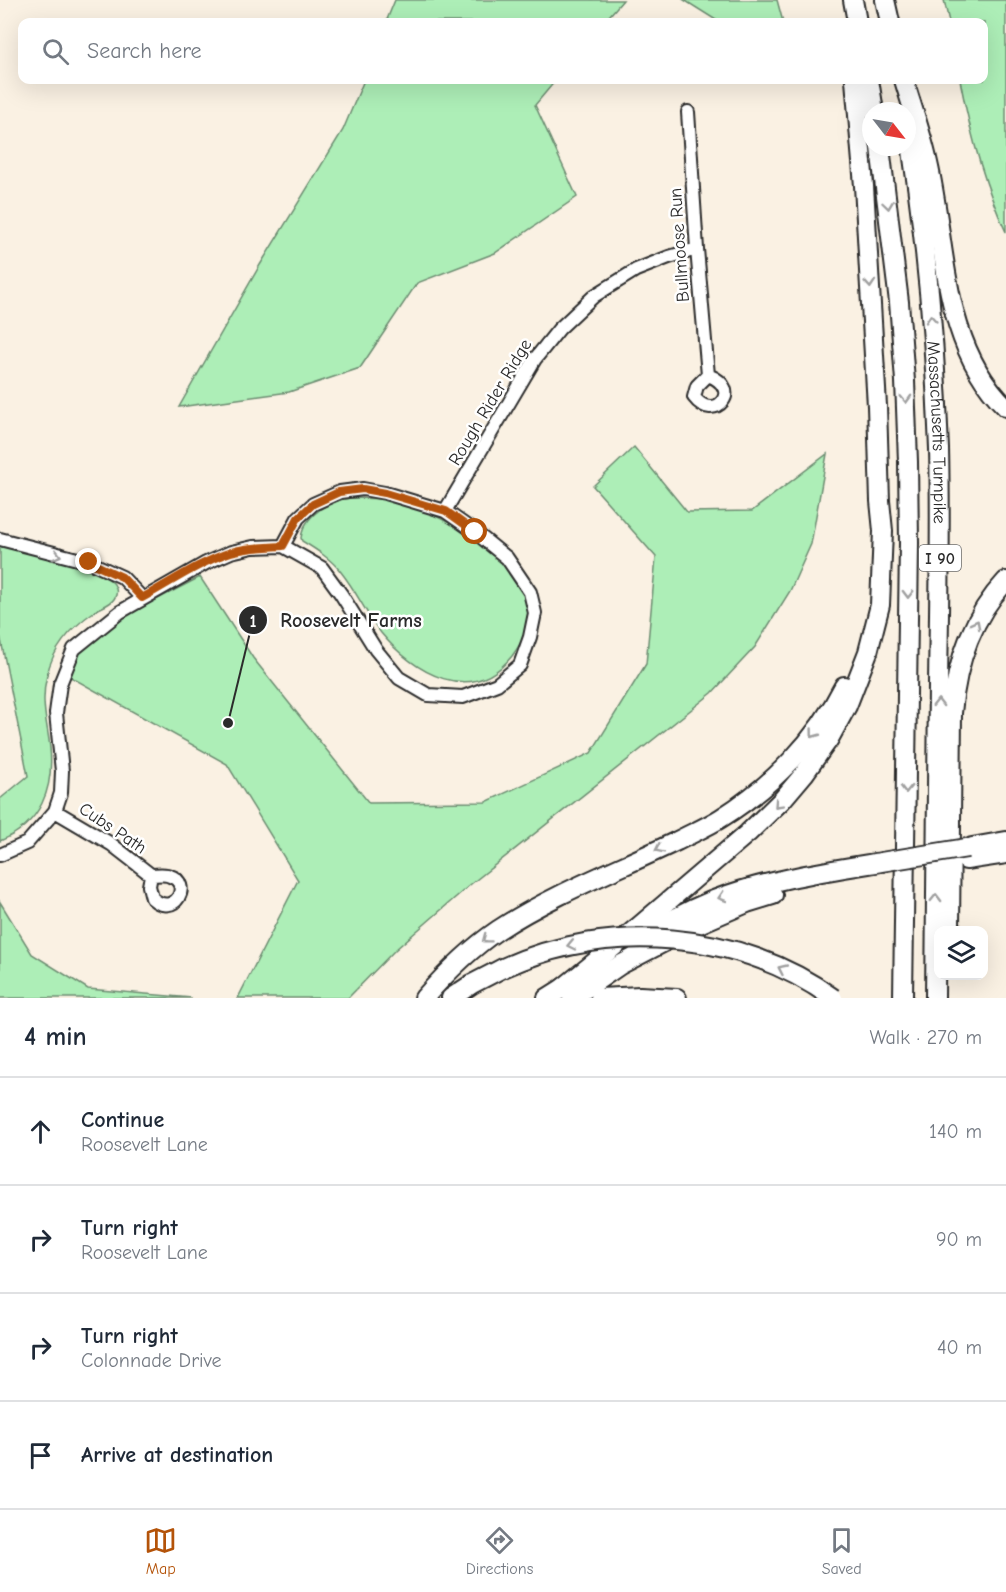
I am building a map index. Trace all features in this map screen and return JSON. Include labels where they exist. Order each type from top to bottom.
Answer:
[{"type":"highway","points":[[843,0],[845,18]]},
{"type":"highway","points":[[853,0],[856,18]]},
{"type":"highway","points":[[885,0],[889,18]]},
{"type":"highway","points":[[568,993],[638,927],[761,821],[793,787],[829,739],[860,677],[868,652],[878,616],[881,592],[883,531],[863,177],[855,84]]},
{"type":"highway","points":[[869,84],[872,102]]},
{"type":"highway","points":[[903,84],[905,102]]},
{"type":"highway","points":[[903,84],[928,163],[945,267],[959,326],[977,369],[991,391],[1006,407]]},
{"type":"highway","name":"Massachusetts Turnpike","points":[[881,156],[899,302],[908,462],[903,998]]},
{"type":"highway","name":"Massachusetts Turnpike","points":[[912,156],[926,258],[938,440],[940,572],[935,998]]},
{"type":"highway","points":[[424,998],[463,957],[506,925],[558,896],[650,854],[721,818],[755,794],[793,759],[812,737],[834,705],[862,646],[874,593],[880,501]]},
{"type":"highway","points":[[950,926],[952,713],[955,686],[961,658],[972,632],[991,599],[1006,581]]},
{"type":"highway","points":[[547,998],[568,993],[701,923],[747,903],[789,890],[881,868],[967,854],[1006,841]]},
{"type":"highway","points":[[967,854],[1006,854]]},
{"type":"highway","points":[[451,998],[503,968],[537,954],[583,943],[632,938],[674,940],[722,948],[755,958],[798,976],[833,998]]},
{"type":"highway","points":[[943,998],[946,980]]},
{"type":"highway","points":[[600,998],[640,996],[677,998]]},
{"type":"street","name":"Bullmoose Run","points":[[688,112],[708,375]]},
{"type":"street","name":"Rough Rider Ridge","points":[[446,511],[535,359],[559,328],[594,296],[636,270],[697,249]]},
{"type":"street","points":[[0,855],[27,843],[55,811],[61,793],[62,771],[56,712],[60,684],[74,649],[104,624],[142,598],[231,552],[253,547],[283,546],[322,568],[376,650],[399,678],[428,695],[463,697],[497,684],[520,665],[535,614],[530,592],[507,558],[446,511],[363,489],[339,492],[313,504],[298,518],[283,546]]},
{"type":"street","points":[[0,539],[89,562],[122,577],[142,598]]},
{"type":"street","name":"Cubs Path","points":[[55,811],[111,844],[151,876]]},
{"type":"green space","points":[[395,0],[623,0],[607,18],[388,18]]},
{"type":"green space","points":[[684,0],[777,0],[782,18],[713,18]]},
{"type":"green space","points":[[944,0],[1006,0],[1006,232],[978,157],[961,84],[988,84],[988,18],[948,18]]},
{"type":"green space","points":[[362,84],[553,84],[535,105],[577,197],[495,253],[417,283],[360,368],[289,392],[179,407],[260,265],[343,130]]},
{"type":"green space","points":[[634,447],[687,512],[752,511],[827,454],[811,544],[790,591],[755,647],[712,693],[471,884],[395,950],[348,998],[238,998],[298,880],[227,764],[65,674],[73,657],[117,620],[200,577],[253,658],[369,803],[486,802],[591,753],[646,664],[656,557],[593,486]]},
{"type":"green space","points":[[343,499],[388,500],[429,513],[472,537],[508,569],[520,587],[527,606],[528,620],[520,645],[496,671],[479,680],[461,682],[443,679],[410,661],[381,633],[337,567],[302,541],[303,530],[307,522],[319,510]]},
{"type":"green space","points":[[0,546],[97,573],[115,586],[116,593],[112,601],[95,611],[71,631],[54,655],[47,675],[44,694],[51,763],[47,791],[42,804],[26,825],[0,841],[0,799],[28,776],[0,635]]},
{"type":"green space","points":[[0,902],[32,954],[88,989],[192,998],[0,998]]},
{"type":"place","name":"Roosevelt Farms","points":[[228,723]]},
{"type":"route","points":[[89,562],[122,577],[142,598],[231,552],[253,547],[283,546],[298,518],[313,504],[339,492],[363,489],[413,500],[446,511],[475,532]]}]
